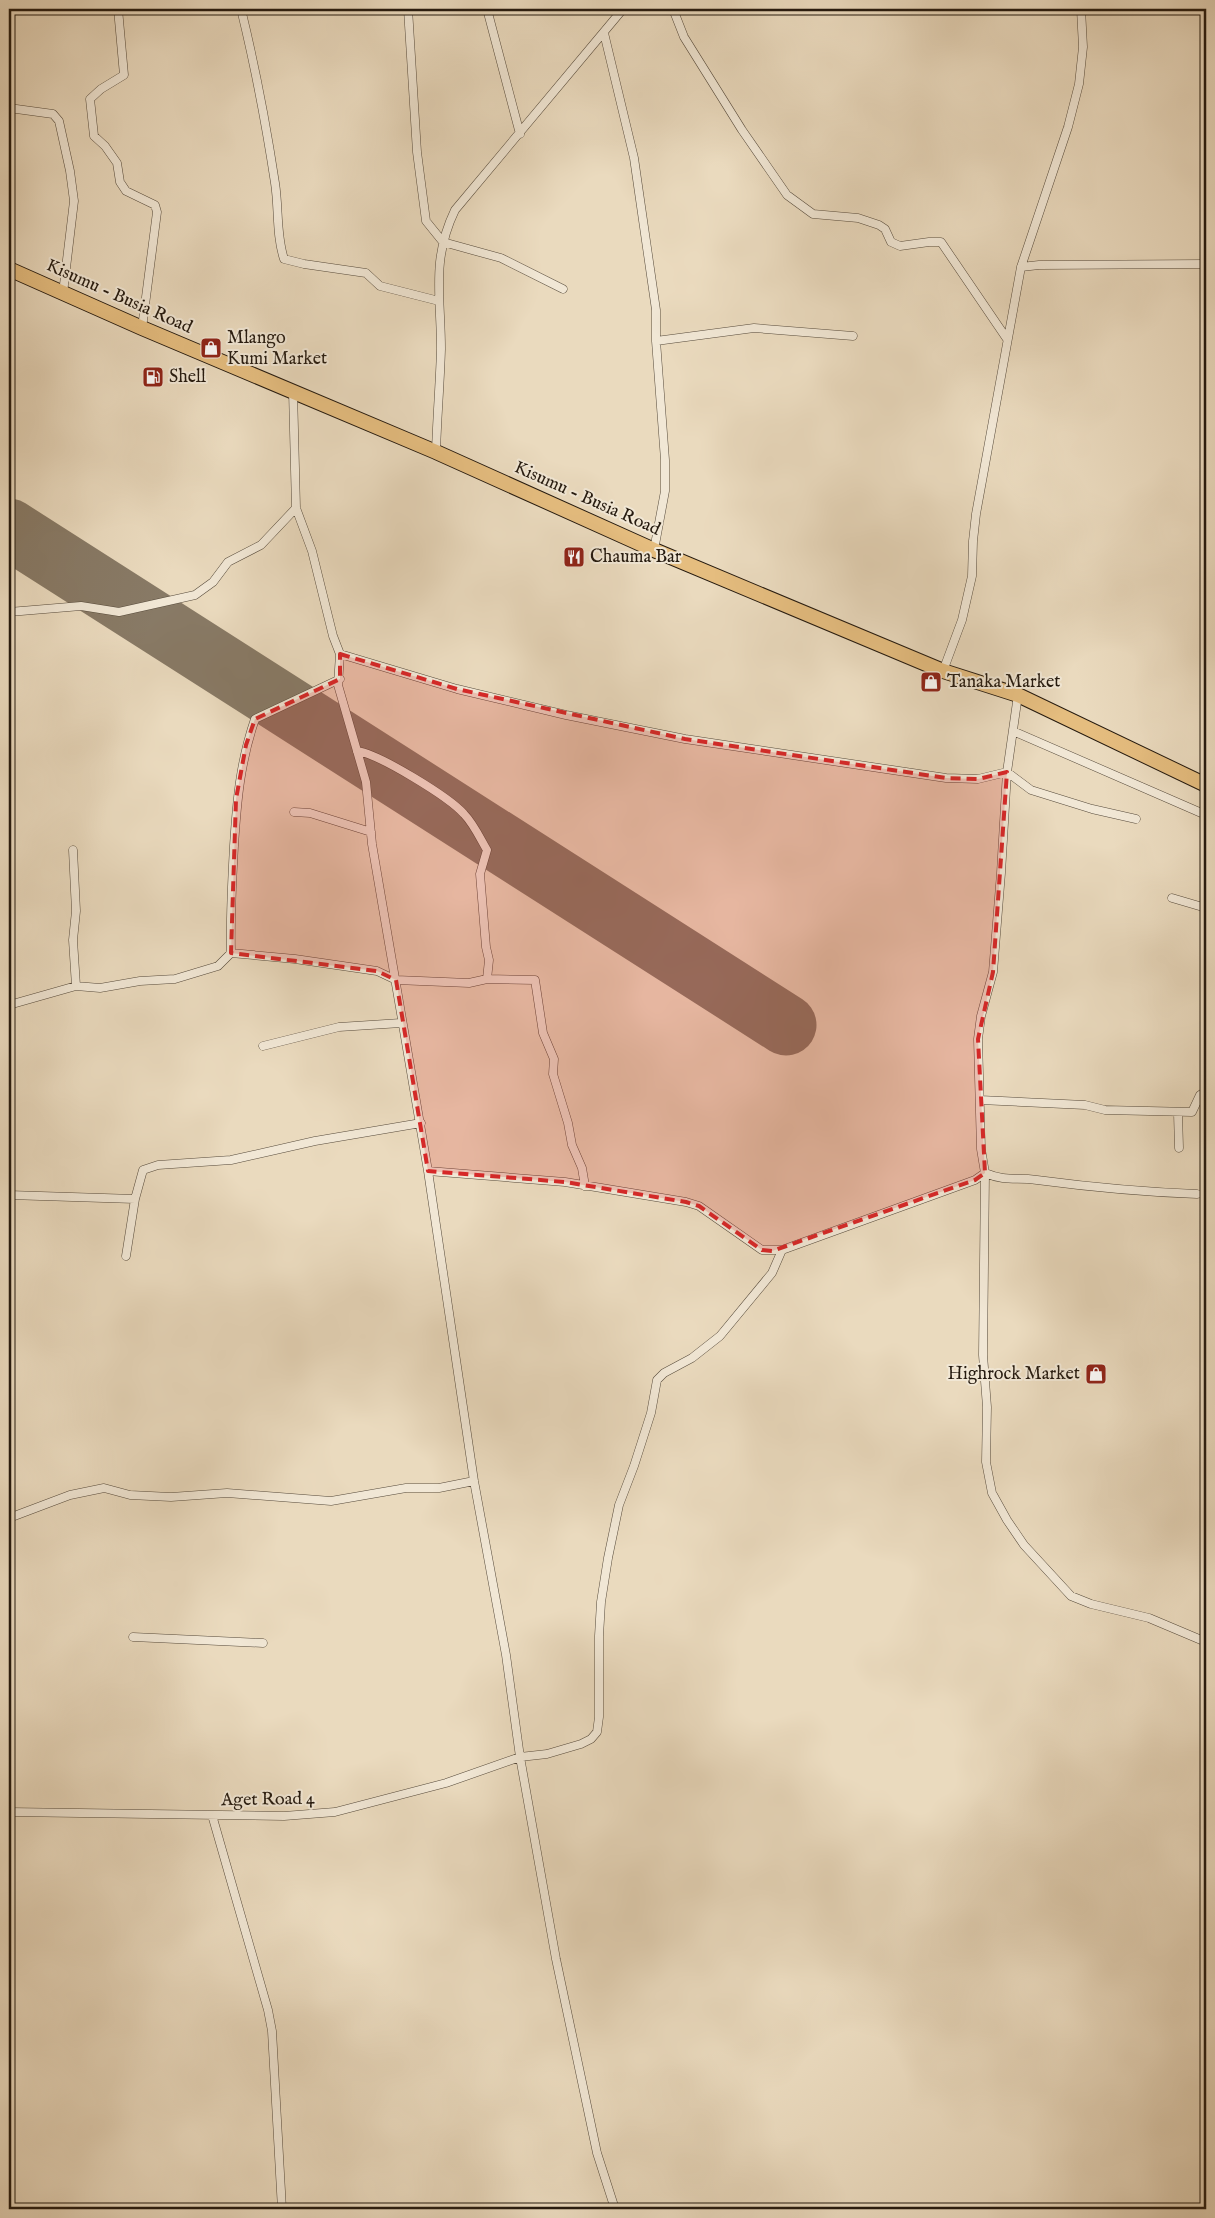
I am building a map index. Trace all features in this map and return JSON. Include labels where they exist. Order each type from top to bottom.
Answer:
[{"type":"highway","name":"Kisumu - Busia Road","points":[[9,269],[142,328],[436,452],[654,550],[943,671],[1018,695],[1206,785]]},
{"type":"street","points":[[118,9],[124,75],[101,89],[90,99],[94,136],[106,146],[117,163],[120,182],[126,191],[155,205],[157,212],[142,328]]},
{"type":"street","points":[[241,9],[269,143],[277,195],[280,247],[284,259],[304,264],[366,273],[380,286],[439,301]]},
{"type":"street","points":[[408,9],[417,152],[426,220],[443,242],[501,258],[563,289]]},
{"type":"street","points":[[488,9],[520,134]]},
{"type":"street","points":[[436,452],[440,365],[438,276],[446,229],[455,210],[623,9]]},
{"type":"street","points":[[673,9],[684,36],[742,130],[787,196],[813,214],[858,218],[879,225],[885,229],[891,242],[900,246],[941,242],[1007,339]]},
{"type":"street","points":[[943,671],[962,620],[972,576],[976,514],[1021,267],[1068,127],[1079,84],[1083,48],[1081,9]]},
{"type":"street","points":[[604,33],[634,158],[642,202],[656,310],[656,341],[664,441],[665,483],[654,550]]},
{"type":"street","points":[[9,108],[53,114],[58,121],[70,171],[74,201],[63,293]]},
{"type":"street","points":[[1021,267],[1039,265],[1206,264]]},
{"type":"street","points":[[656,341],[754,328],[853,336]]},
{"type":"street","points":[[293,391],[296,508],[312,551],[328,621],[340,654],[340,679],[338,685],[366,782],[371,832],[396,980],[401,1023],[428,1171],[474,1481],[506,1656],[520,1757],[556,1959],[597,2154],[615,2209]]},
{"type":"street","points":[[9,612],[81,606],[119,612],[195,595],[214,582],[228,562],[261,545],[296,508]]},
{"type":"street","points":[[340,654],[457,689],[566,715],[685,740],[946,778],[978,779],[1007,772]]},
{"type":"street","points":[[9,1005],[76,986],[100,988],[140,982],[175,980],[218,966],[231,953],[230,890],[236,799],[246,745],[255,719],[340,679]]},
{"type":"street","points":[[1018,695],[1007,772],[1001,873],[992,972],[981,1016],[978,1039],[982,1149],[985,1173],[983,1355],[987,1407],[986,1462],[992,1493],[1024,1545],[1071,1596],[1091,1604],[1149,1618],[1206,1642]]},
{"type":"street","points":[[1013,731],[1206,815]]},
{"type":"street","points":[[357,751],[393,767],[450,802],[464,814],[487,850],[480,874],[486,947],[489,960],[487,979]]},
{"type":"street","points":[[1007,772],[1031,790],[1092,809],[1136,819]]},
{"type":"street","points":[[294,812],[310,813],[371,832]]},
{"type":"street","points":[[73,850],[76,911],[73,940],[76,986]]},
{"type":"street","points":[[1172,898],[1206,908]]},
{"type":"street","points":[[231,953],[295,959],[377,971],[396,980],[469,982],[487,979],[535,980],[543,1033],[554,1059],[553,1074],[568,1123],[572,1146],[582,1168],[585,1186]]},
{"type":"street","points":[[263,1046],[339,1027],[401,1023]]},
{"type":"street","points":[[980,1100],[1085,1105],[1105,1110],[1160,1110],[1178,1113],[1192,1112],[1200,1096],[1206,1091]]},
{"type":"street","points":[[1178,1113],[1179,1148]]},
{"type":"street","points":[[126,1256],[143,1170],[158,1165],[231,1160],[315,1141],[420,1123]]},
{"type":"street","points":[[428,1171],[585,1186],[692,1204],[699,1206],[762,1250],[782,1250],[974,1180],[985,1173]]},
{"type":"street","points":[[985,1173],[1001,1180],[1032,1180],[1108,1189],[1197,1194]]},
{"type":"street","points":[[9,1195],[136,1199]]},
{"type":"street","name":"Aget Road 4","points":[[9,1812],[284,1816],[336,1812],[446,1783],[520,1757],[547,1754],[581,1744],[591,1739],[597,1732],[599,1699],[598,1636],[608,1558],[619,1505],[651,1413],[656,1380],[664,1372],[692,1358],[720,1336],[772,1273],[782,1250]]},
{"type":"street","points":[[9,1518],[70,1495],[104,1488],[130,1495],[171,1497],[236,1494],[331,1501],[406,1488],[439,1488],[474,1481]]},
{"type":"street","points":[[133,1637],[263,1643]]},
{"type":"street","points":[[212,1815],[268,2010],[272,2031],[282,2209]]},
{"type":"highlighted area","points":[[340,654],[457,689],[685,739],[946,778],[978,779],[1007,772],[993,972],[978,1039],[985,1173],[975,1180],[772,1251],[762,1250],[699,1206],[686,1202],[565,1182],[428,1171],[396,980],[377,971],[231,953],[236,799],[246,745],[255,719],[340,679]]},
{"type":"runway","points":[[9,529],[786,1025]]},
{"type":"place","name":"Mlango Kumi Market","points":[[211,348]]},
{"type":"place","name":"Shell","points":[[153,377]]},
{"type":"place","name":"Chauma Bar","points":[[574,557]]},
{"type":"place","name":"Tanaka Market","points":[[931,682]]},
{"type":"place","name":"Highrock Market","points":[[1096,1374]]}]
